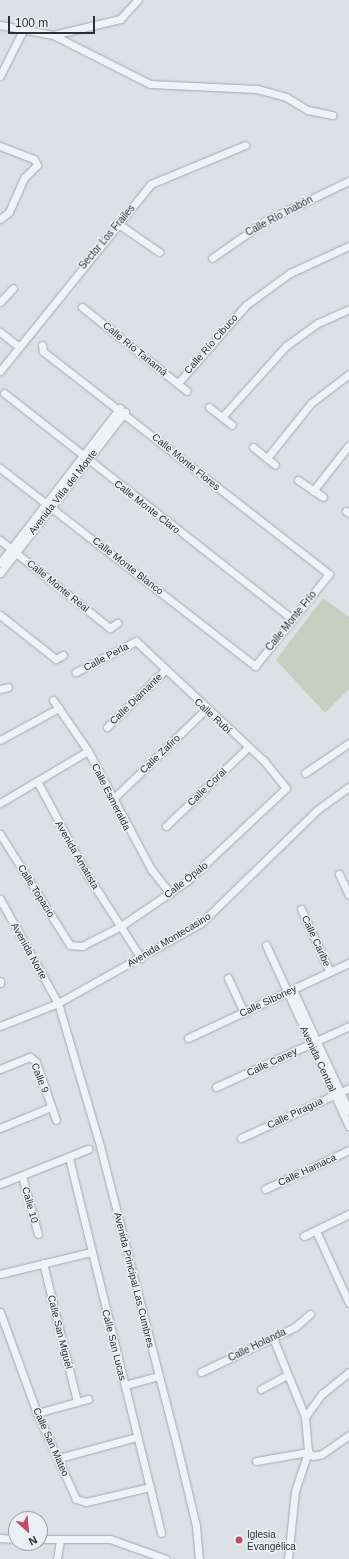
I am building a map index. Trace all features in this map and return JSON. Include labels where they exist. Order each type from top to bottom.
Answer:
[{"type":"street","points":[[53,35],[120,19],[138,0]]},
{"type":"street","points":[[0,25],[24,28],[53,35],[150,84],[256,89],[286,97],[308,110],[332,115]]},
{"type":"street","points":[[0,76],[24,28]]},
{"type":"street","name":"Sector Los Frailes","points":[[0,371],[117,224],[151,184],[245,145]]},
{"type":"street","points":[[0,146],[34,159],[37,165],[24,178],[9,212],[0,219]]},
{"type":"street","name":"Calle Río Inabón","points":[[212,258],[265,221],[349,181]]},
{"type":"street","points":[[117,224],[158,252]]},
{"type":"street","name":"Calle Río Cibuco","points":[[178,383],[246,305],[290,274],[349,246]]},
{"type":"street","points":[[0,302],[12,288]]},
{"type":"street","name":"Calle Río Tanamá","points":[[82,307],[187,391]]},
{"type":"street","points":[[222,417],[286,346],[318,323],[349,309]]},
{"type":"street","points":[[0,332],[19,347]]},
{"type":"street","name":"Calle Monte Flores","points":[[42,345],[43,351],[123,410],[330,572],[327,578]]},
{"type":"street","points":[[267,458],[311,403],[349,374]]},
{"type":"street","name":"Calle Monte Claro","points":[[4,393],[292,618]]},
{"type":"street","points":[[209,407],[232,425]]},
{"type":"street","name":"Avenida Villa del Monte","points":[[0,573],[14,550],[123,410]]},
{"type":"street","points":[[313,491],[349,445]]},
{"type":"street","points":[[253,447],[275,465]]},
{"type":"street","name":"Calle Monte Blanco","points":[[0,468],[49,504],[255,666]]},
{"type":"street","points":[[298,480],[323,497]]},
{"type":"street","name":"Calle Monte Real","points":[[0,540],[110,628],[117,624]]},
{"type":"street","name":"Avenida Villa del Monte","points":[[0,563],[14,550]]},
{"type":"street","name":"Calle Monte Frío","points":[[255,666],[292,618],[327,578]]},
{"type":"street","points":[[0,616],[56,659],[63,655]]},
{"type":"street","name":"Calle Rubí","points":[[136,642],[283,780],[284,791]]},
{"type":"street","name":"Calle Perla","points":[[76,672],[136,642]]},
{"type":"street","name":"Calle Diamante","points":[[107,727],[165,670]]},
{"type":"street","points":[[0,689],[8,687]]},
{"type":"street","name":"Calle Esmeralda","points":[[53,700],[88,751],[112,799],[151,869],[170,893]]},
{"type":"street","points":[[0,740],[59,708]]},
{"type":"street","name":"Calle Zafiro","points":[[112,799],[206,709]]},
{"type":"street","points":[[304,773],[349,743]]},
{"type":"street","name":"Calle Coral","points":[[166,826],[248,747]]},
{"type":"street","points":[[0,803],[88,751]]},
{"type":"street","name":"Avenida Amatista","points":[[37,781],[84,869],[141,958]]},
{"type":"street","name":"Avenida Montecasino","points":[[0,1026],[58,1003],[141,958],[210,916],[317,810],[349,787]]},
{"type":"street","name":"Calle Ópalo","points":[[73,946],[82,946],[121,926],[170,893],[201,870],[284,791]]},
{"type":"street","name":"Calle Topacio","points":[[0,834],[73,946]]},
{"type":"street","points":[[339,874],[349,895]]},
{"type":"street","name":"Avenida Norte","points":[[0,899],[58,1003]]},
{"type":"street","name":"Calle Caribe","points":[[301,909],[330,972]]},
{"type":"street","name":"Avenida Central","points":[[266,945],[290,991],[338,1093],[349,1111]]},
{"type":"street","name":"Calle Siboney","points":[[188,1038],[349,963]]},
{"type":"street","points":[[228,978],[244,1012]]},
{"type":"street","name":"Avenida Principal Las Cumbres","points":[[58,1003],[101,1151],[159,1376],[196,1526],[199,1559]]},
{"type":"street","name":"Calle Caney","points":[[216,1087],[349,1026]]},
{"type":"street","name":"Calle 9","points":[[0,1069],[30,1057],[36,1062],[51,1107]]},
{"type":"street","name":"Calle Piragua","points":[[241,1138],[349,1088]]},
{"type":"street","name":"Avenida Central","points":[[338,1093],[349,1126]]},
{"type":"street","points":[[0,1128],[51,1107],[56,1120]]},
{"type":"street","points":[[0,1184],[69,1158],[88,1149]]},
{"type":"street","name":"Calle Hamaca","points":[[265,1189],[349,1150]]},
{"type":"street","name":"Calle San Lucas","points":[[69,1158],[161,1533]]},
{"type":"street","name":"Calle 10","points":[[22,1176],[38,1234]]},
{"type":"street","points":[[304,1236],[316,1232],[349,1214]]},
{"type":"street","points":[[316,1232],[349,1303]]},
{"type":"street","points":[[0,1274],[91,1252]]},
{"type":"street","name":"Calle San Miguel","points":[[43,1264],[77,1401]]},
{"type":"street","name":"Calle San Mateo","points":[[0,1312],[37,1413],[59,1458],[75,1497],[81,1502],[150,1487]]},
{"type":"street","name":"Calle Holanda","points":[[201,1372],[273,1338],[310,1314]]},
{"type":"street","points":[[273,1338],[280,1348],[287,1375],[305,1418],[308,1452],[295,1491],[288,1559]]},
{"type":"street","points":[[305,1418],[322,1394],[349,1372]]},
{"type":"street","points":[[261,1389],[287,1375]]},
{"type":"street","points":[[124,1385],[159,1376]]},
{"type":"street","points":[[37,1413],[88,1399]]},
{"type":"street","points":[[256,1461],[308,1452],[313,1456],[322,1454],[349,1435]]},
{"type":"street","points":[[59,1458],[137,1437]]},
{"type":"street","points":[[48,1539],[110,1539],[166,1559]]},
{"type":"street","points":[[57,1559],[60,1539]]},
{"type":"green space","points":[[323,598],[349,617],[349,689],[325,713],[276,660]]},
{"type":"place","name":"Iglesia Evangélica","points":[[239,1540]]}]
